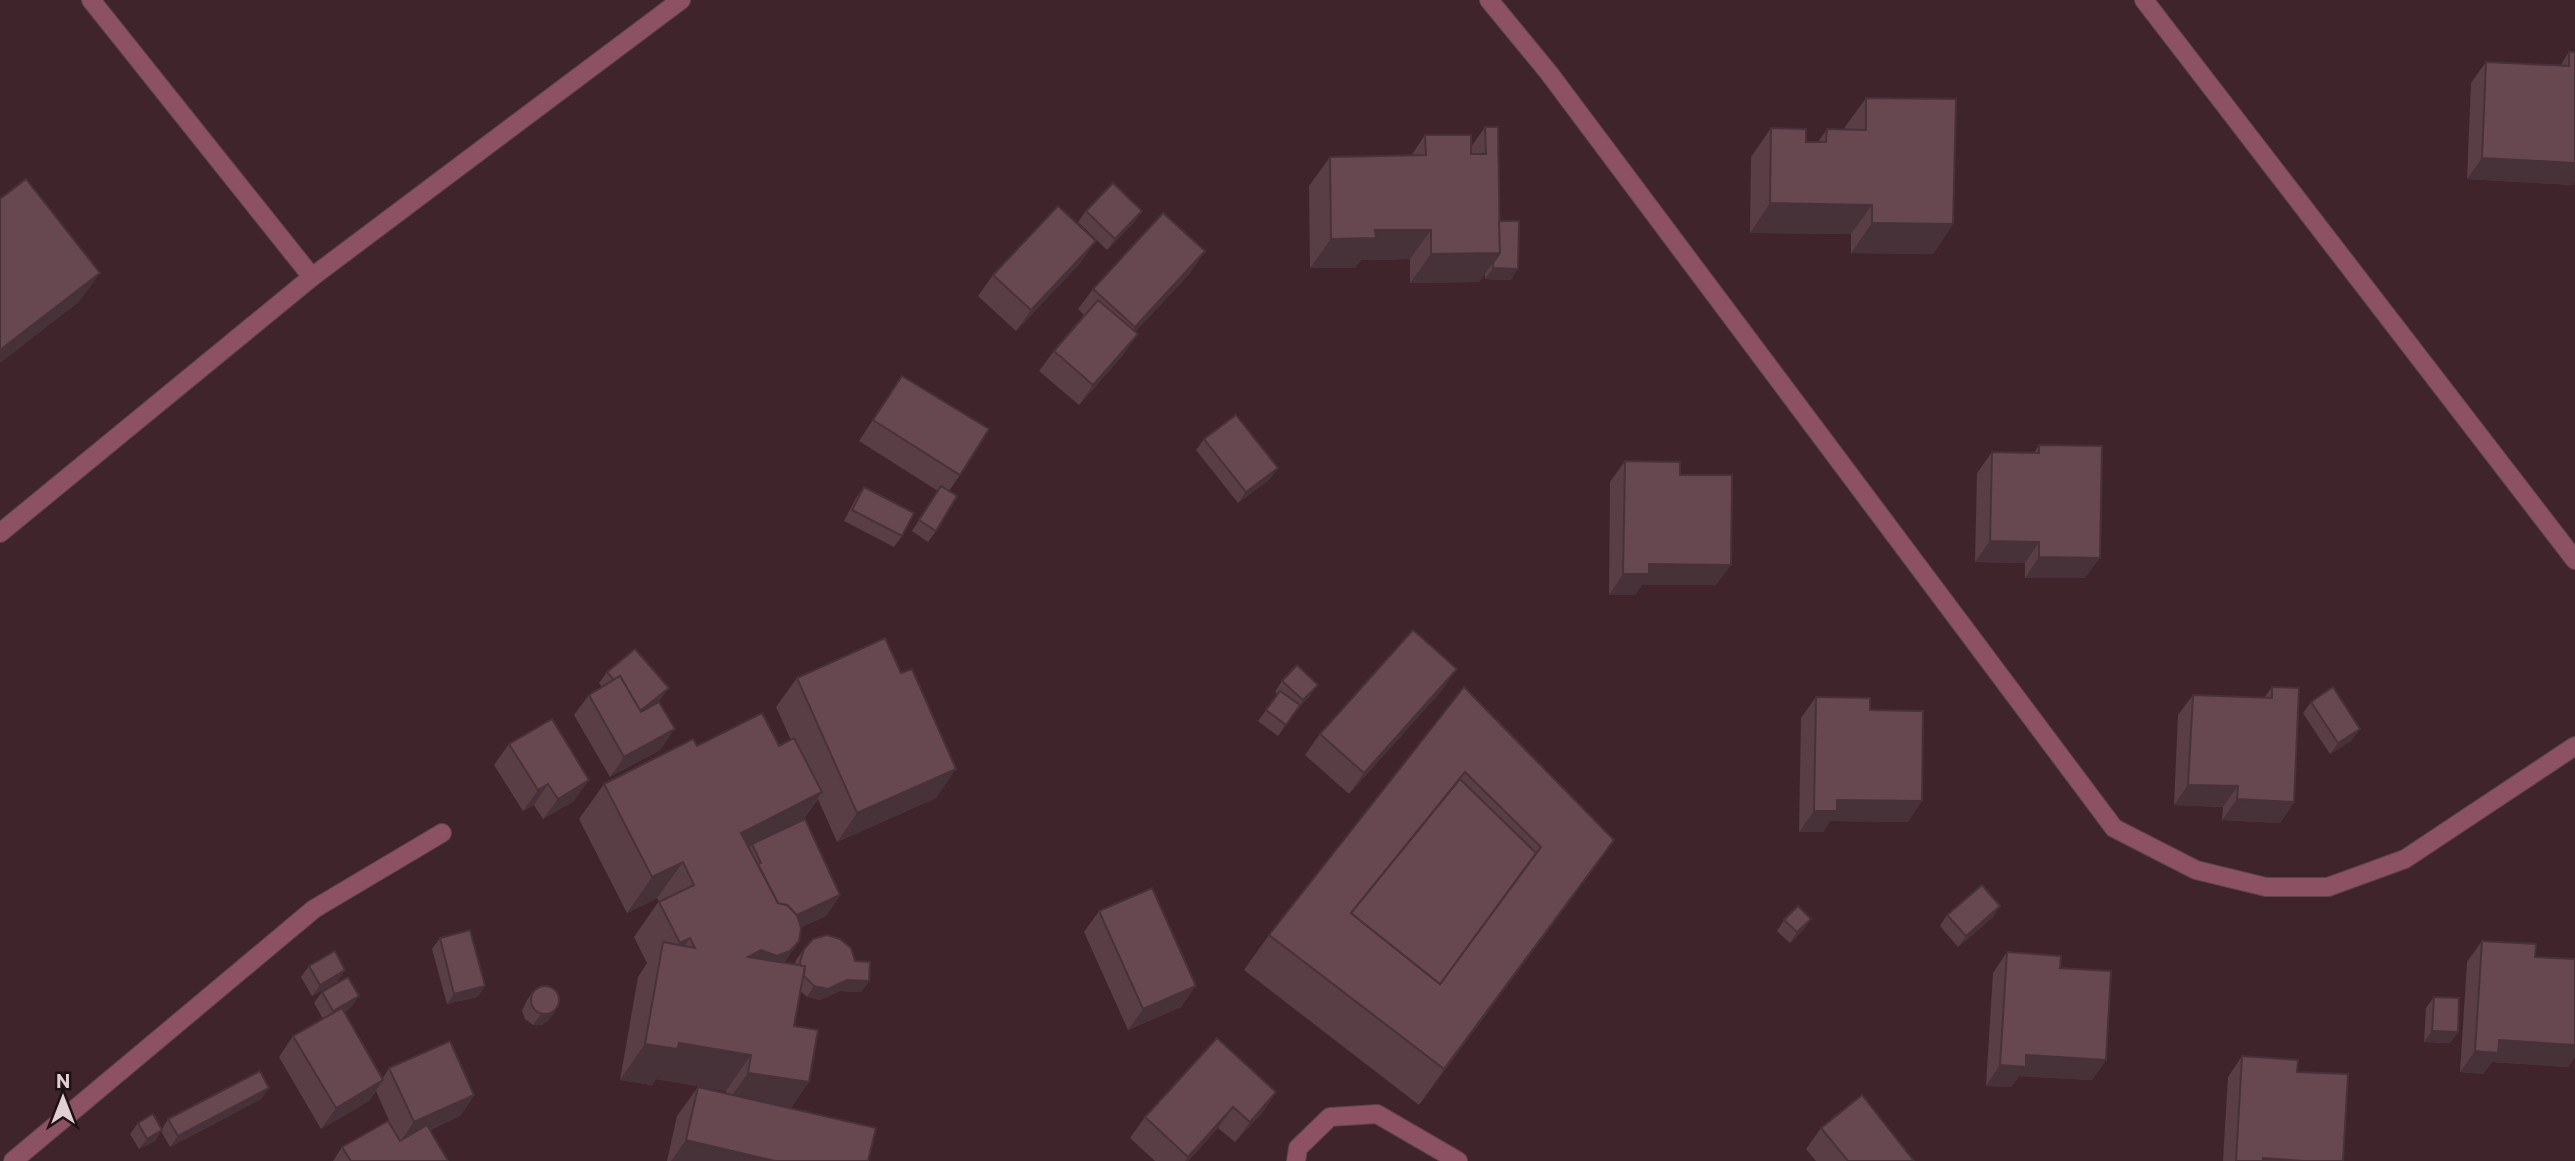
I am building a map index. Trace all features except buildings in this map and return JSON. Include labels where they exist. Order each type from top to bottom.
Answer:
[{"type":"street","points":[[91,0],[312,277]]},
{"type":"street","points":[[0,533],[312,277],[681,0]]},
{"type":"street","points":[[1489,0],[1549,73],[2114,828],[2196,870],[2266,887],[2328,887],[2404,859],[2575,746]]},
{"type":"street","points":[[2144,0],[2575,560]]},
{"type":"street","points":[[13,1161],[314,909],[442,833]]},
{"type":"street","points":[[1296,1161],[1298,1148],[1330,1117],[1377,1114],[1458,1161]]}]
